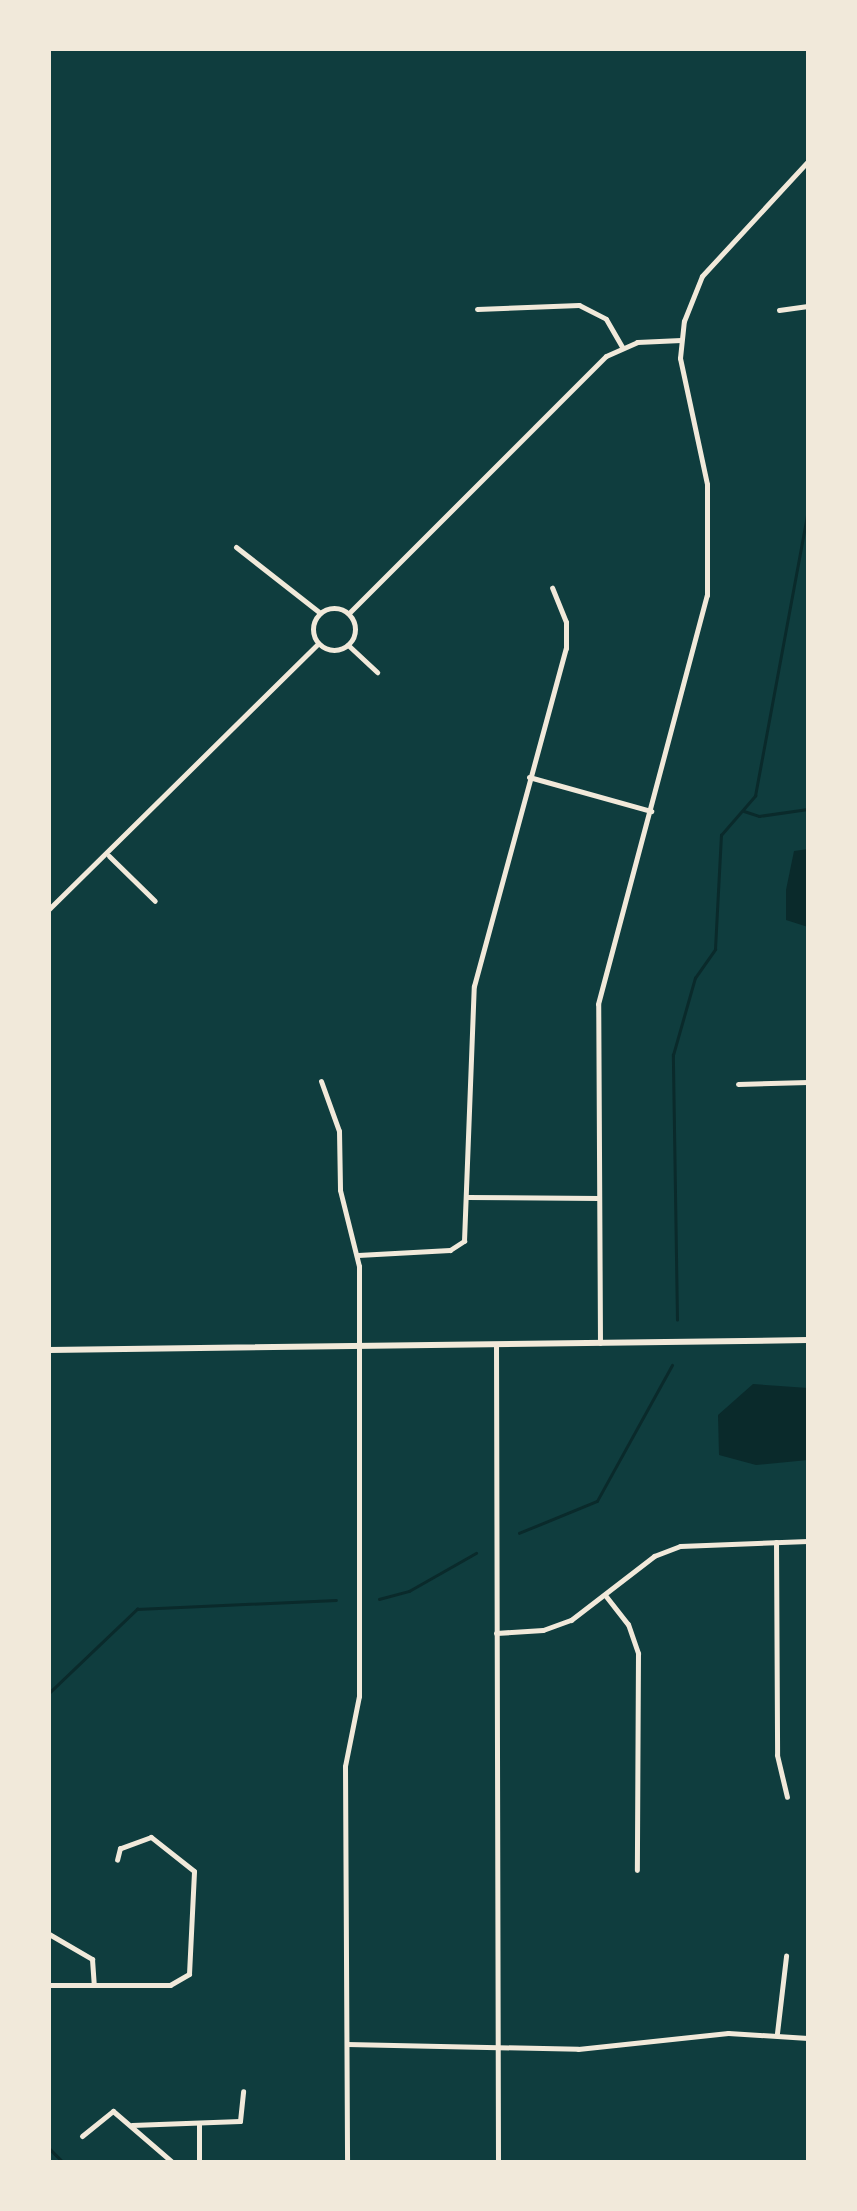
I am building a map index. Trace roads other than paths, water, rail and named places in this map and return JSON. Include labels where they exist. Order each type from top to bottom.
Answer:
[{"type":"street","points":[[600,1343],[598,1004],[707,595],[707,484],[688,404],[681,340],[702,276],[808,162]]},
{"type":"street","points":[[477,309],[579,305],[606,319],[622,347]]},
{"type":"street","points":[[779,310],[808,306]]},
{"type":"street","points":[[236,547],[318,612],[349,613],[574,384],[622,347],[681,340]]},
{"type":"street","points":[[358,1255],[459,1246],[466,1232],[474,986],[568,634],[552,588]]},
{"type":"street","points":[[318,612],[313,626],[318,644]]},
{"type":"street","points":[[348,645],[355,627],[349,613]]},
{"type":"street","points":[[318,644],[330,649],[348,645]]},
{"type":"street","points":[[49,909],[109,856],[318,644]]},
{"type":"street","points":[[348,645],[377,672]]},
{"type":"street","points":[[529,777],[651,811]]},
{"type":"street","points":[[109,856],[155,901]]},
{"type":"street","points":[[321,1081],[339,1131],[341,1191],[358,1255],[359,1696],[345,1766],[346,2162]]},
{"type":"street","points":[[738,1084],[808,1082]]},
{"type":"street","points":[[467,1196],[599,1199]]},
{"type":"street","points":[[49,1350],[808,1340]]},
{"type":"street","points":[[496,1344],[498,2162]]},
{"type":"street","points":[[496,1633],[554,1628],[667,1550],[698,1542],[808,1541]]},
{"type":"street","points":[[775,1542],[777,1755],[787,1797]]},
{"type":"street","points":[[605,1595],[628,1624],[638,1653],[637,1870]]},
{"type":"street","points":[[49,1984],[170,1985],[192,1966],[194,1871],[151,1837],[120,1848],[117,1860]]},
{"type":"street","points":[[49,1934],[92,1959],[94,1985]]},
{"type":"street","points":[[777,2033],[786,1956]]},
{"type":"street","points":[[347,2044],[497,2049],[612,2048],[693,2035],[777,2033],[808,2038]]},
{"type":"street","points":[[132,2125],[240,2121],[243,2091]]},
{"type":"street","points":[[82,2136],[113,2110],[172,2162]]},
{"type":"street","points":[[198,2124],[199,2162]]},
{"type":"water","points":[[808,849],[808,927],[786,920],[786,890],[794,851]]},
{"type":"water","points":[[753,1384],[808,1388],[808,1460],[756,1465],[719,1455],[718,1415]]},
{"type":"waterway","points":[[677,1320],[673,1055],[695,978],[715,949],[721,835],[755,796],[808,510]]},
{"type":"waterway","points":[[744,811],[759,816],[808,809]]},
{"type":"waterway","points":[[519,1533],[597,1501],[672,1365]]},
{"type":"waterway","points":[[379,1599],[409,1591],[476,1553]]},
{"type":"waterway","points":[[49,1693],[137,1609],[336,1600]]},
{"type":"waterway","points":[[49,2148],[63,2162]]}]
